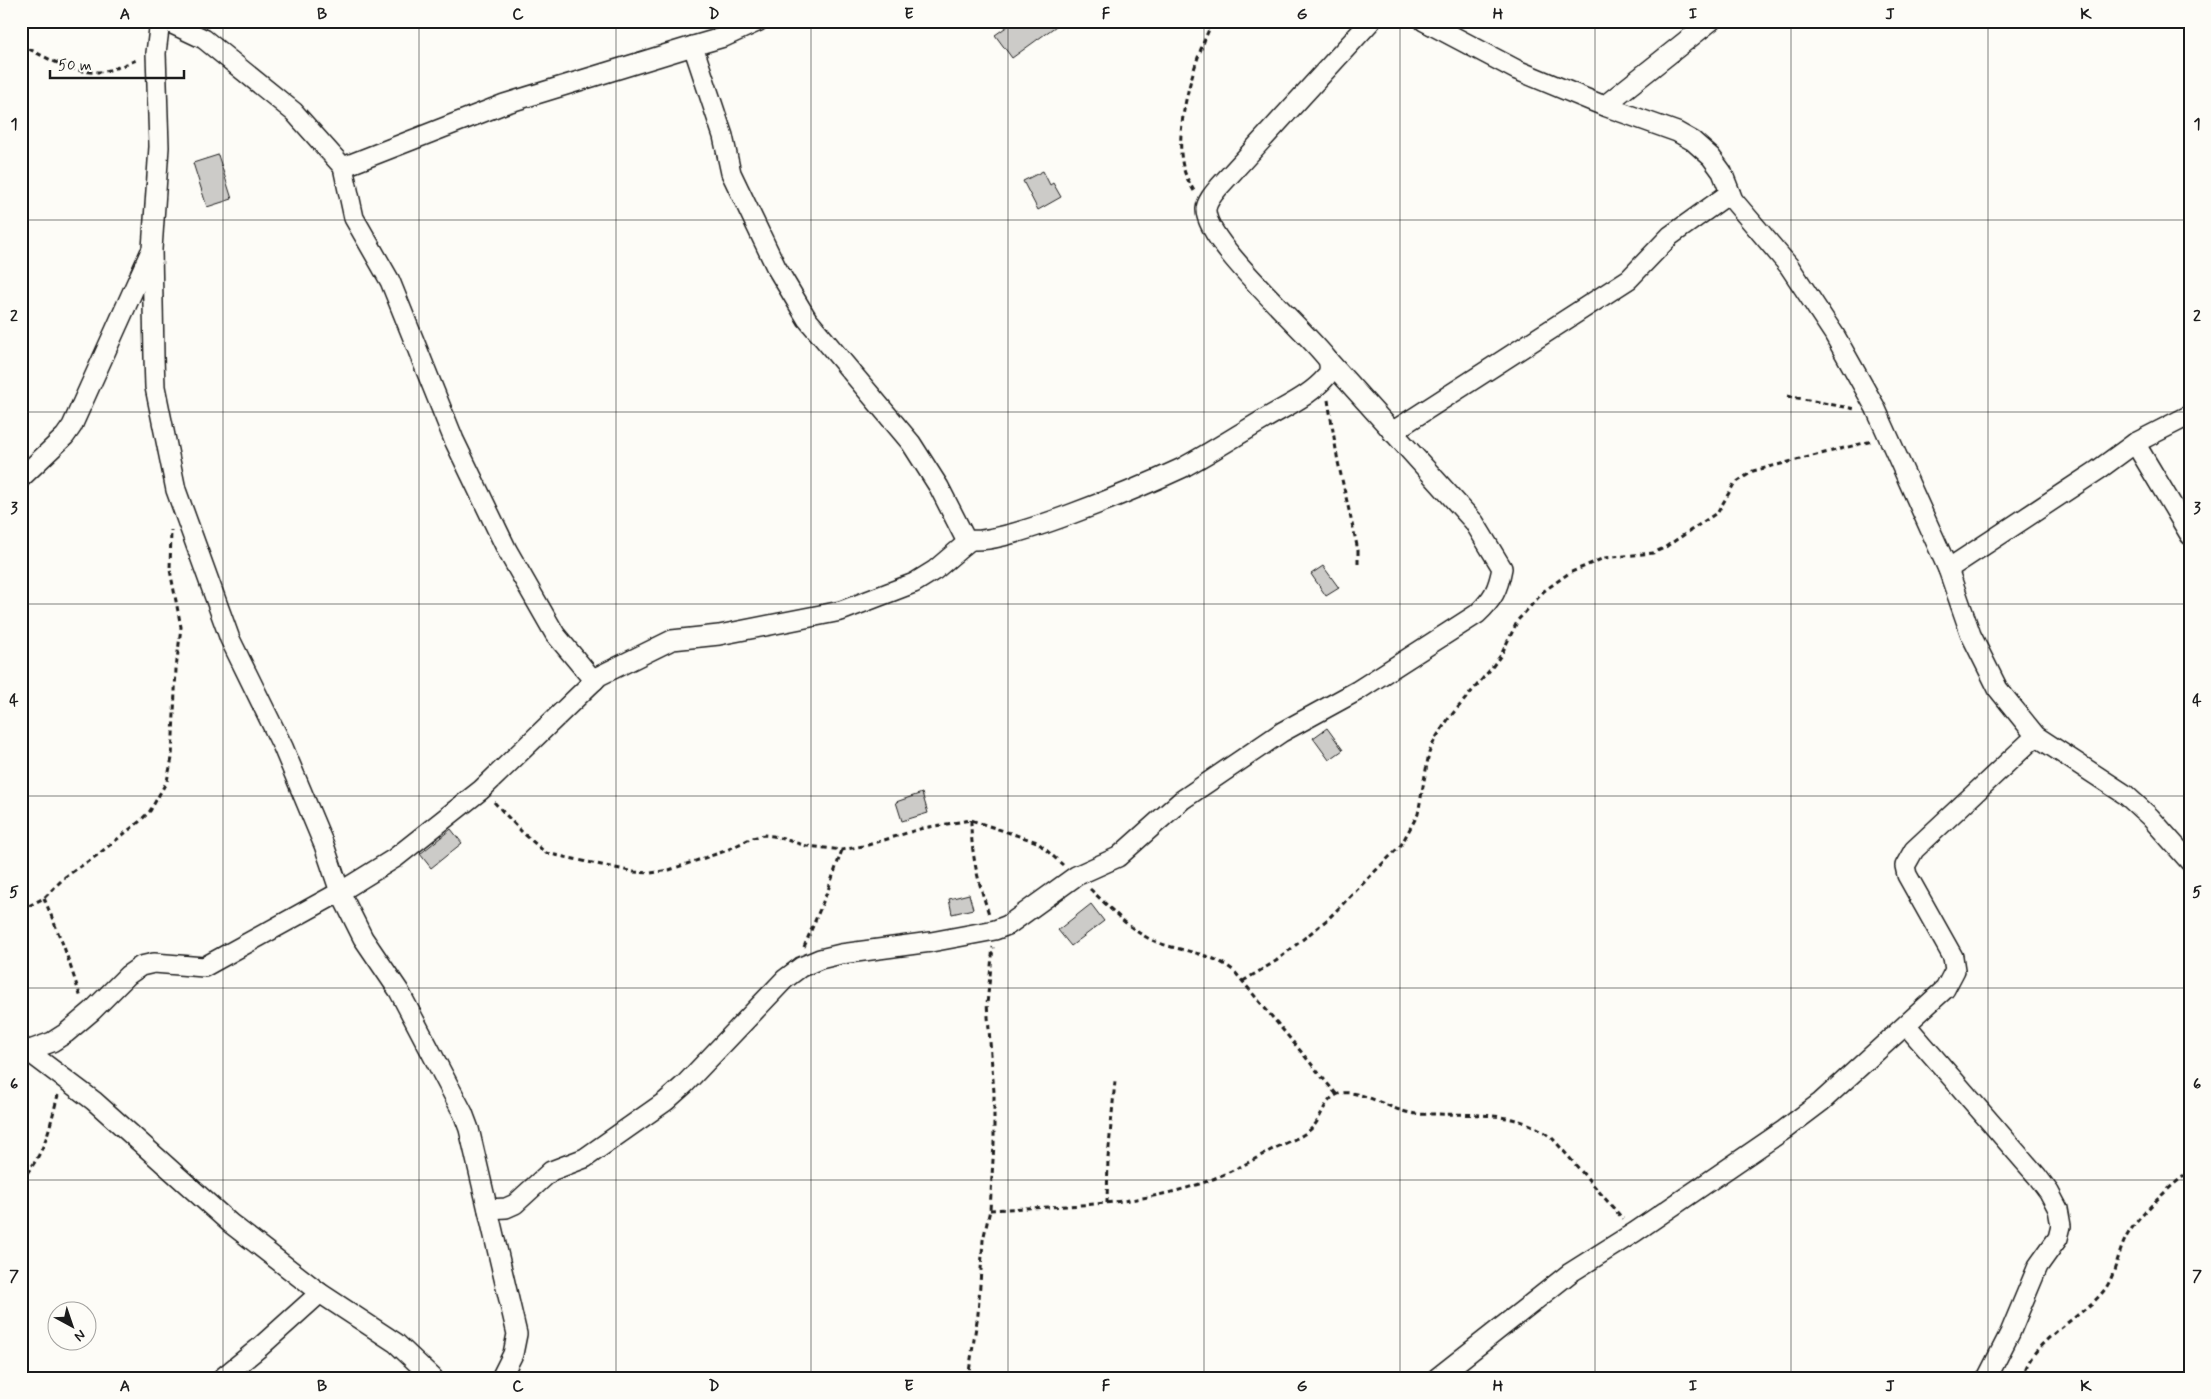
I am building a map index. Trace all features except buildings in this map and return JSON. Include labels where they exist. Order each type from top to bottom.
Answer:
[{"type":"street","points":[[160,21],[156,53],[159,146],[152,250],[156,387],[176,490],[209,575],[230,639],[283,747],[324,845],[340,892],[363,938],[399,991],[463,1113],[517,1334],[513,1354],[501,1378]]},
{"type":"street","points":[[166,21],[204,38],[294,112],[343,167],[354,218],[390,281],[454,440],[507,550],[555,634],[594,681]]},
{"type":"street","points":[[343,167],[504,104],[724,37],[759,21]]},
{"type":"street","points":[[488,1209],[502,1209],[515,1204],[551,1171],[585,1158],[678,1091],[793,972],[809,963],[841,954],[995,930],[1020,917],[1076,876],[1118,858],[1182,800],[1282,732],[1364,686],[1476,614],[1492,600],[1500,583],[1502,568],[1474,522],[1392,432],[1327,369],[1225,248],[1210,224],[1206,212],[1208,204],[1219,186],[1371,21]]},
{"type":"street","points":[[1424,21],[1517,70],[1604,106],[1660,125],[1693,141],[1711,157],[1722,172],[1730,193],[1789,266],[1834,334],[1875,407],[1948,569],[1982,660],[1998,689],[2036,736],[2126,795],[2150,817],[2190,862]]},
{"type":"street","points":[[1604,106],[1711,21]]},
{"type":"street","points":[[693,46],[723,136],[731,173],[776,267],[807,319],[911,443],[939,486],[963,535],[969,541]]},
{"type":"street","points":[[1392,432],[1629,278],[1670,236],[1730,193]]},
{"type":"street","points":[[21,478],[65,436],[72,426],[152,250]]},
{"type":"street","points":[[24,1048],[60,1037],[87,1015],[128,975],[145,964],[204,967],[340,892],[395,858],[481,790],[599,676],[672,640],[719,635],[841,611],[914,583],[943,564],[969,541],[994,539],[1056,520],[1180,469],[1299,398],[1327,369]]},
{"type":"street","points":[[1948,569],[2098,470],[2135,443],[2190,415]]},
{"type":"street","points":[[2135,443],[2190,535]]},
{"type":"street","points":[[1437,1378],[1570,1272],[1635,1232],[1784,1130],[1821,1102],[1945,989],[1955,970],[1953,957],[1907,875],[1905,866],[1909,856],[2036,736]]},
{"type":"street","points":[[1906,1025],[2037,1176],[2049,1192],[2058,1209],[2061,1226],[2058,1238],[2038,1266],[2010,1333],[1987,1378]]},
{"type":"street","points":[[24,1048],[94,1101],[230,1223],[320,1293],[396,1342],[433,1378]]},
{"type":"street","points":[[222,1378],[320,1293]]},
{"type":"path","points":[[1206,212],[1183,168],[1181,136],[1187,97],[1204,40],[1213,21]]},
{"type":"path","points":[[21,45],[83,71],[98,72],[113,69],[156,53]]},
{"type":"path","points":[[1327,369],[1338,462],[1358,550],[1358,568]]},
{"type":"path","points":[[1787,396],[1849,409],[1875,407]]},
{"type":"path","points":[[1244,981],[1276,961],[1328,919],[1401,844],[1418,814],[1429,753],[1435,739],[1449,718],[1501,655],[1518,620],[1530,605],[1556,581],[1569,573],[1604,558],[1653,553],[1664,548],[1718,512],[1734,484],[1754,471],[1887,437]]},
{"type":"path","points":[[21,910],[44,898],[65,877],[96,856],[138,822],[150,811],[167,781],[172,758],[176,669],[181,626],[170,570],[172,525]]},
{"type":"path","points":[[481,790],[522,832],[546,853],[586,864],[650,874],[670,870],[726,851],[752,838],[764,836],[772,836],[807,846],[842,850],[868,845],[923,828],[971,820],[1037,842],[1142,935],[1158,943],[1212,957],[1228,966],[1244,981],[1337,1095]]},
{"type":"path","points":[[968,1378],[978,1314],[982,1240],[990,1210],[994,1092],[987,1004],[989,971],[995,930],[973,863],[971,820]]},
{"type":"path","points":[[793,972],[828,890],[842,850]]},
{"type":"path","points":[[44,898],[64,947],[87,1015]]},
{"type":"path","points":[[21,1180],[36,1162],[45,1144],[62,1077]]},
{"type":"path","points":[[1107,1203],[1108,1158],[1115,1081]]},
{"type":"path","points":[[990,1210],[1107,1203],[1166,1193],[1200,1184],[1230,1172],[1309,1131],[1318,1121],[1324,1107],[1337,1095],[1354,1094],[1414,1114],[1483,1115],[1530,1124],[1539,1128],[1553,1139],[1635,1232]]},
{"type":"path","points":[[2023,1378],[2025,1368],[2037,1350],[2103,1292],[2128,1233],[2166,1190],[2190,1172]]}]
